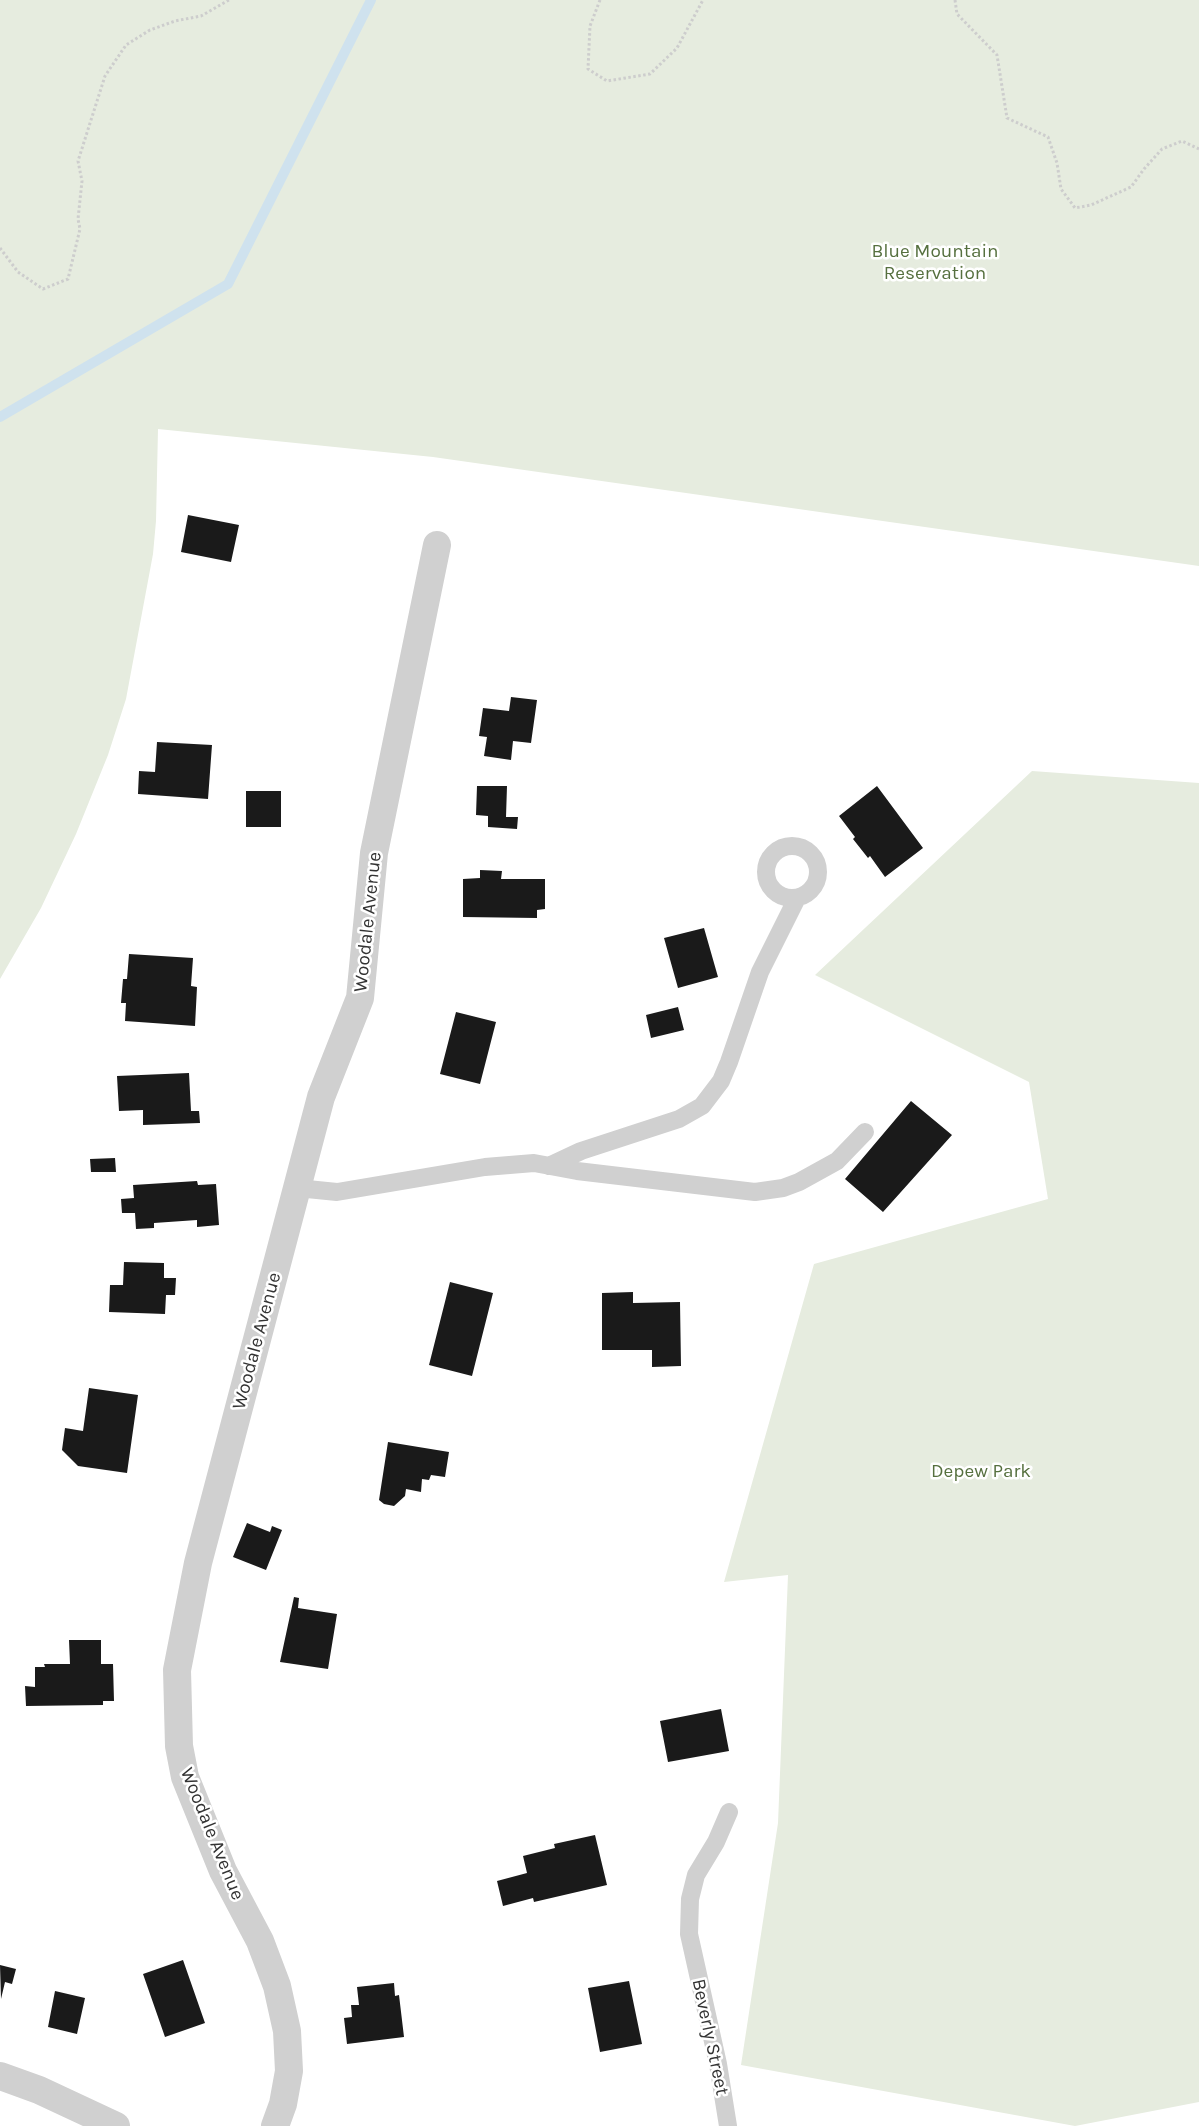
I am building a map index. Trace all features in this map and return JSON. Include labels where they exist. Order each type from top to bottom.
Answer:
[{"type":"street","name":"Woodale Avenue","points":[[276,2126],[283,2104],[289,2071],[287,2031],[277,1986],[260,1941],[223,1871],[186,1777],[179,1746],[177,1670],[198,1563],[321,1097],[360,998],[374,853],[438,545]]},
{"type":"street","points":[[0,2076],[39,2090],[116,2126]]},
{"type":"lane","points":[[549,1166],[581,1152],[679,1119],[702,1106],[711,1096],[730,1062],[760,972],[797,898]]},
{"type":"lane","points":[[297,1188],[337,1192],[485,1167],[534,1163],[642,1180],[755,1192],[782,1188],[805,1179],[837,1161],[865,1132]]},
{"type":"lane","name":"Beverly Street","points":[[728,2126],[718,2064],[691,1949],[690,1899],[696,1875],[716,1842],[729,1812]]},
{"type":"path","points":[[0,248],[18,272],[43,289],[68,279],[80,229],[78,219],[82,181],[78,160],[105,76],[126,45],[150,30],[175,21],[201,16],[229,0]]},
{"type":"path","points":[[600,0],[590,26],[588,69],[607,81],[650,74],[677,48],[703,0]]},
{"type":"path","points":[[955,0],[957,14],[997,55],[1007,118],[1048,137],[1057,162],[1062,189],[1075,208],[1091,205],[1131,187],[1162,149],[1182,140],[1199,149]]},
{"type":"green space","name":"Blue Mountain Reservation","points":[[0,0],[1199,0],[1199,566],[433,457],[158,429],[156,521],[153,554],[126,699],[108,755],[76,834],[41,908],[0,979]]},
{"type":"green space","name":"Depew Park","points":[[1032,771],[1199,783],[1199,2102],[1075,2126],[741,2065],[778,1823],[788,1575],[724,1582],[814,1264],[1048,1199],[1029,1082],[815,975]]},
{"type":"building","points":[[188,515],[239,525],[231,562],[181,552]]},
{"type":"building","points":[[511,697],[537,700],[531,743],[513,741],[511,760],[484,756],[487,737],[479,736],[483,708],[509,711]]},
{"type":"building","points":[[157,742],[212,745],[208,799],[138,794],[139,771],[155,772]]},
{"type":"building","points":[[477,786],[507,786],[506,817],[518,817],[517,829],[488,827],[488,816],[476,815]]},
{"type":"building","points":[[877,786],[923,848],[885,877],[870,856],[868,858],[853,839],[855,837],[839,816]]},
{"type":"building","points":[[246,791],[281,791],[281,827],[246,827]]},
{"type":"building","points":[[480,870],[502,871],[501,879],[545,879],[545,909],[537,910],[537,918],[463,917],[463,879],[480,878]]},
{"type":"building","points":[[704,928],[718,977],[678,988],[664,938]]},
{"type":"building","points":[[129,954],[193,958],[191,986],[197,987],[195,1026],[125,1021],[126,1003],[121,1003],[123,979],[127,979]]},
{"type":"building","points":[[678,1007],[684,1030],[651,1038],[646,1015]]},
{"type":"building","points":[[456,1012],[496,1022],[480,1084],[440,1074]]},
{"type":"building","points":[[189,1073],[191,1111],[199,1111],[200,1123],[143,1125],[143,1110],[119,1111],[117,1076]]},
{"type":"building","points":[[911,1101],[952,1135],[883,1212],[845,1179]]},
{"type":"building","points":[[115,1158],[116,1172],[91,1172],[90,1159]]},
{"type":"building","points":[[197,1181],[198,1185],[216,1184],[219,1225],[197,1227],[197,1220],[154,1223],[154,1228],[136,1229],[135,1213],[122,1213],[121,1199],[134,1198],[133,1185]]},
{"type":"building","points":[[124,1262],[164,1263],[164,1278],[176,1278],[175,1295],[166,1295],[165,1314],[109,1312],[110,1285],[123,1285]]},
{"type":"building","points":[[450,1282],[493,1293],[472,1376],[429,1365]]},
{"type":"building","points":[[633,1292],[633,1303],[680,1302],[681,1366],[652,1367],[652,1350],[602,1350],[602,1293]]},
{"type":"building","points":[[89,1388],[138,1395],[127,1473],[78,1466],[62,1450],[65,1428],[83,1431]]},
{"type":"building","points":[[388,1442],[449,1452],[445,1477],[431,1475],[429,1480],[422,1479],[421,1492],[406,1489],[405,1496],[394,1506],[384,1504],[379,1500]]},
{"type":"building","points":[[247,1523],[270,1532],[272,1526],[282,1530],[266,1570],[233,1557]]},
{"type":"building","points":[[294,1597],[299,1598],[298,1608],[337,1614],[328,1669],[280,1662]]},
{"type":"building","points":[[69,1640],[101,1640],[101,1664],[113,1664],[114,1701],[103,1701],[103,1705],[26,1706],[25,1686],[35,1687],[35,1667],[45,1667],[44,1664],[70,1664]]},
{"type":"building","points":[[721,1709],[729,1751],[668,1762],[660,1721]]},
{"type":"building","points":[[595,1835],[607,1885],[534,1902],[533,1898],[503,1906],[497,1881],[527,1873],[523,1856],[555,1848],[554,1844]]},
{"type":"building","points":[[183,1960],[205,2023],[165,2037],[143,1974]]},
{"type":"building","points":[[0,1965],[16,1969],[12,1984],[5,1982],[1,1999]]},
{"type":"building","points":[[629,1981],[642,2044],[600,2052],[588,1988]]},
{"type":"building","points":[[394,1983],[395,1996],[399,1995],[404,2037],[347,2044],[344,2018],[352,2017],[351,2005],[359,2005],[357,1987]]},
{"type":"building","points":[[55,1991],[85,1998],[77,2034],[48,2027]]},
{"type":"waterway","points":[[0,417],[228,284],[371,0]]}]
